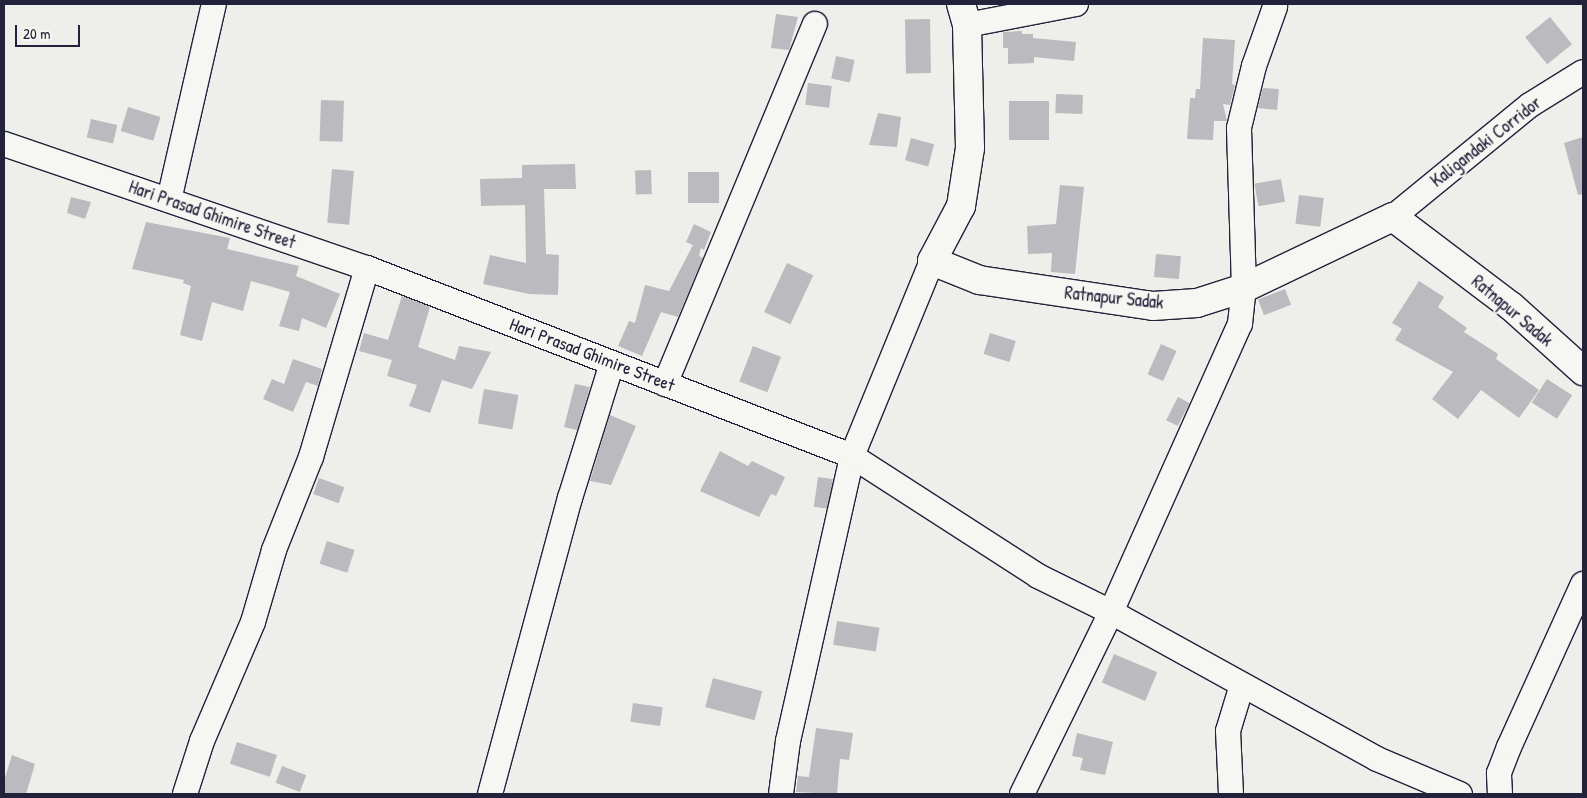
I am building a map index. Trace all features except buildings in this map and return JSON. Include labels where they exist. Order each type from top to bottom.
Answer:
[{"type":"main road","points":[[932,261],[961,206],[970,148],[964,15]]},
{"type":"main road","name":"Ratnapur Sadak","points":[[932,261],[979,280],[1154,306],[1197,303],[1244,288],[1393,217],[1512,308],[1583,371]]},
{"type":"street","points":[[169,200],[214,4]]},
{"type":"street","points":[[964,15],[1076,4]]},
{"type":"street","points":[[1022,794],[1111,612],[1240,324],[1244,288],[1239,128],[1254,66],[1275,7]]},
{"type":"street","points":[[665,384],[815,24]]},
{"type":"street","name":"Kaligandaki Corridor","points":[[1393,217],[1530,105],[1583,72]]},
{"type":"street","name":"Hari Prasad Ghimire Street","points":[[4,144],[367,268],[852,456],[1038,576],[1111,612],[1377,759],[1460,794]]},
{"type":"street","points":[[780,794],[788,741],[852,456],[932,261]]},
{"type":"street","points":[[185,794],[202,741],[253,622],[274,550],[307,466],[367,268]]},
{"type":"street","points":[[490,794],[570,498],[612,363]]},
{"type":"street","points":[[1500,794],[1499,773],[1509,747],[1583,584]]},
{"type":"street","points":[[1231,794],[1228,731],[1242,685]]}]
